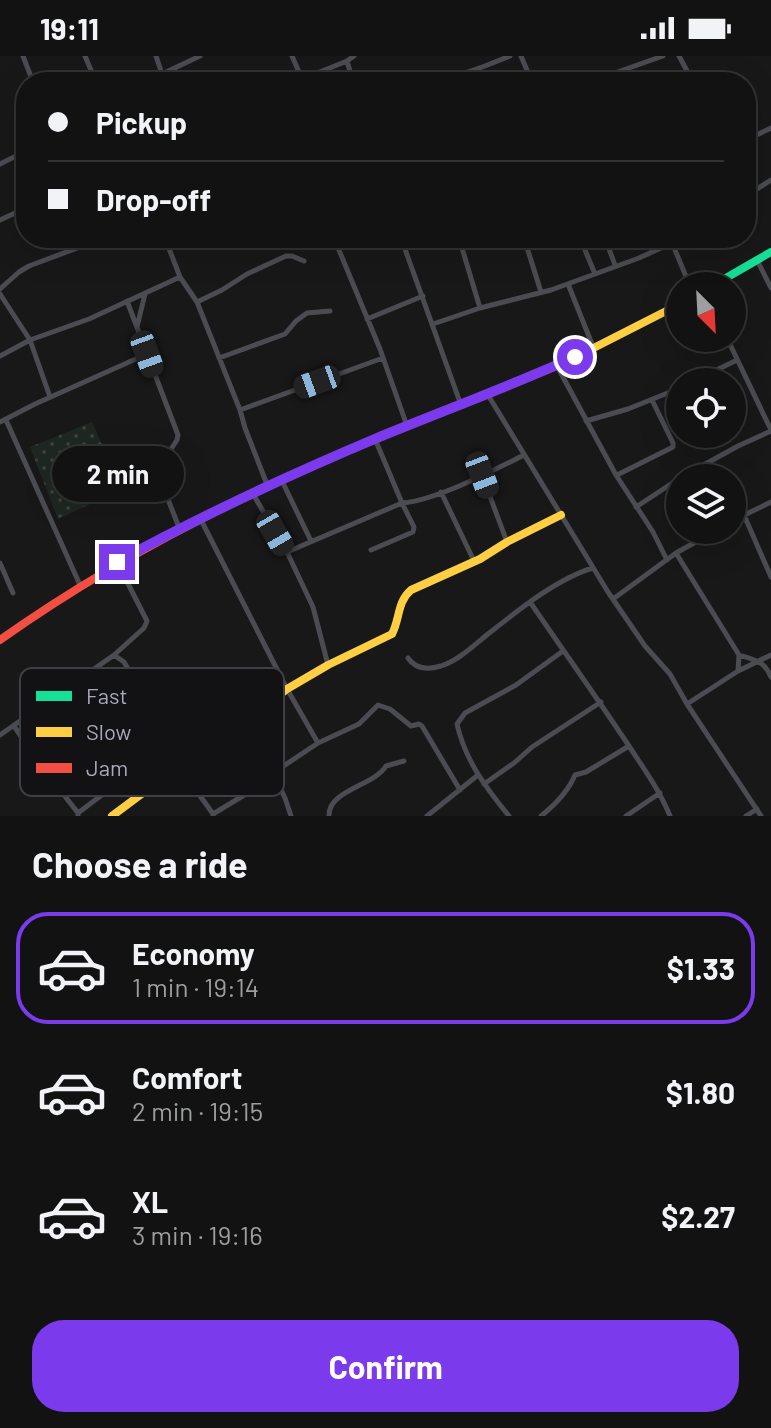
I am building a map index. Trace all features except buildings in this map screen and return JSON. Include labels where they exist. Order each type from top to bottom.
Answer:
[{"type":"street","points":[[176,72],[200,56]]},
{"type":"street","points":[[320,72],[354,56]]},
{"type":"street","points":[[468,72],[510,56]]},
{"type":"street","points":[[618,72],[663,56]]},
{"type":"street","points":[[347,61],[350,72]]},
{"type":"street","points":[[50,397],[30,340],[0,292],[19,272],[73,248]]},
{"type":"street","points":[[169,248],[180,277],[197,302],[268,487]]},
{"type":"street","points":[[338,248],[407,426]]},
{"type":"street","points":[[405,248],[462,406]]},
{"type":"street","points":[[462,248],[480,308]]},
{"type":"street","points":[[528,248],[541,292]]},
{"type":"street","points":[[584,248],[595,274]]},
{"type":"street","points":[[609,248],[615,265]]},
{"type":"street","points":[[433,324],[568,284],[658,248]]},
{"type":"street","points":[[674,248],[684,272]]},
{"type":"street","points":[[736,272],[771,252]]},
{"type":"street","points":[[197,302],[286,256],[304,261]]},
{"type":"street","points":[[757,260],[771,288]]},
{"type":"street","points":[[0,356],[30,340],[89,319],[180,277]]},
{"type":"street","points":[[568,284],[594,349]]},
{"type":"street","points":[[137,327],[145,293]]},
{"type":"street","points":[[367,319],[423,296]]},
{"type":"street","points":[[127,301],[178,435],[164,460],[162,484],[180,530]]},
{"type":"street","points":[[219,358],[285,334],[307,313],[330,311]]},
{"type":"street","points":[[0,640],[117,562],[200,518],[375,439],[556,366],[666,311]]},
{"type":"street","points":[[705,464],[771,431],[733,352]]},
{"type":"street","points":[[80,586],[11,431],[3,421],[147,354]]},
{"type":"street","points":[[240,410],[383,358]]},
{"type":"street","points":[[721,368],[737,360]]},
{"type":"street","points":[[556,366],[667,560]]},
{"type":"street","points":[[586,421],[666,394]]},
{"type":"street","points":[[488,395],[613,599],[645,646],[665,668],[761,816]]},
{"type":"street","points":[[616,475],[673,447],[652,400]]},
{"type":"street","points":[[0,429],[11,431]]},
{"type":"street","points":[[371,550],[413,532],[414,527],[375,439]]},
{"type":"street","points":[[287,552],[402,503],[413,503],[441,492],[524,455]]},
{"type":"street","points":[[482,475],[507,542]]},
{"type":"street","points":[[282,481],[311,542]]},
{"type":"street","points":[[636,507],[666,487]]},
{"type":"street","points":[[441,492],[474,561]]},
{"type":"street","points":[[253,494],[287,552],[313,607],[328,665]]},
{"type":"street","points":[[746,514],[771,502]]},
{"type":"street","points":[[284,691],[328,665],[395,632],[399,606],[409,591],[561,515]]},
{"type":"street","points":[[200,518],[276,668]]},
{"type":"street","points":[[746,520],[771,577]]},
{"type":"street","points":[[613,599],[692,544]]},
{"type":"street","points":[[676,553],[739,655],[738,671]]},
{"type":"street","points":[[96,668],[144,628],[147,621],[117,562]]},
{"type":"street","points":[[0,563],[13,593]]},
{"type":"street","points":[[408,658],[418,668],[442,666],[463,654],[530,602],[575,574],[593,568]]},
{"type":"street","points":[[530,602],[601,702],[660,793],[670,816]]},
{"type":"street","points":[[509,816],[478,775],[457,724],[465,713],[516,685],[563,651]]},
{"type":"street","points":[[114,655],[127,668]]},
{"type":"street","points":[[739,655],[767,667],[771,677]]},
{"type":"street","points":[[687,704],[738,671],[771,658]]},
{"type":"street","points":[[767,667],[771,658]]},
{"type":"street","points":[[284,683],[318,743]]},
{"type":"street","points":[[484,784],[532,747],[601,702]]},
{"type":"street","points":[[284,766],[318,743],[359,724],[373,708],[382,706],[411,726],[422,726],[460,790]]},
{"type":"street","points":[[0,735],[20,722]]},
{"type":"street","points":[[14,726],[20,735]]},
{"type":"street","points":[[541,816],[559,800],[577,773],[586,772],[629,746]]},
{"type":"street","points":[[329,816],[330,805],[337,798],[380,774],[386,766],[404,761]]},
{"type":"street","points":[[427,816],[478,775]]},
{"type":"street","points":[[626,816],[660,793]]},
{"type":"street","points":[[65,796],[78,815],[102,796]]},
{"type":"street","points":[[112,816],[139,796]]},
{"type":"street","points":[[201,796],[213,815],[243,796]]},
{"type":"street","points":[[284,796],[291,816]]},
{"type":"street","points":[[746,816],[757,809]]},
{"type":"shaded area","points":[[92,422],[122,489],[58,519],[30,447]]},
{"type":"traffic: fast","points":[[736,272],[771,252]]},
{"type":"traffic: slow","points":[[570,360],[666,311]]},
{"type":"traffic: slow","points":[[284,691],[328,665],[392,634],[403,600],[411,590],[480,559],[561,515]]},
{"type":"traffic: slow","points":[[112,816],[139,796]]},
{"type":"traffic: jam","points":[[0,640],[119,564],[243,498],[359,446],[570,360]]},
{"type":"route","points":[[117,562],[200,518],[375,439],[462,406],[575,357]]}]
